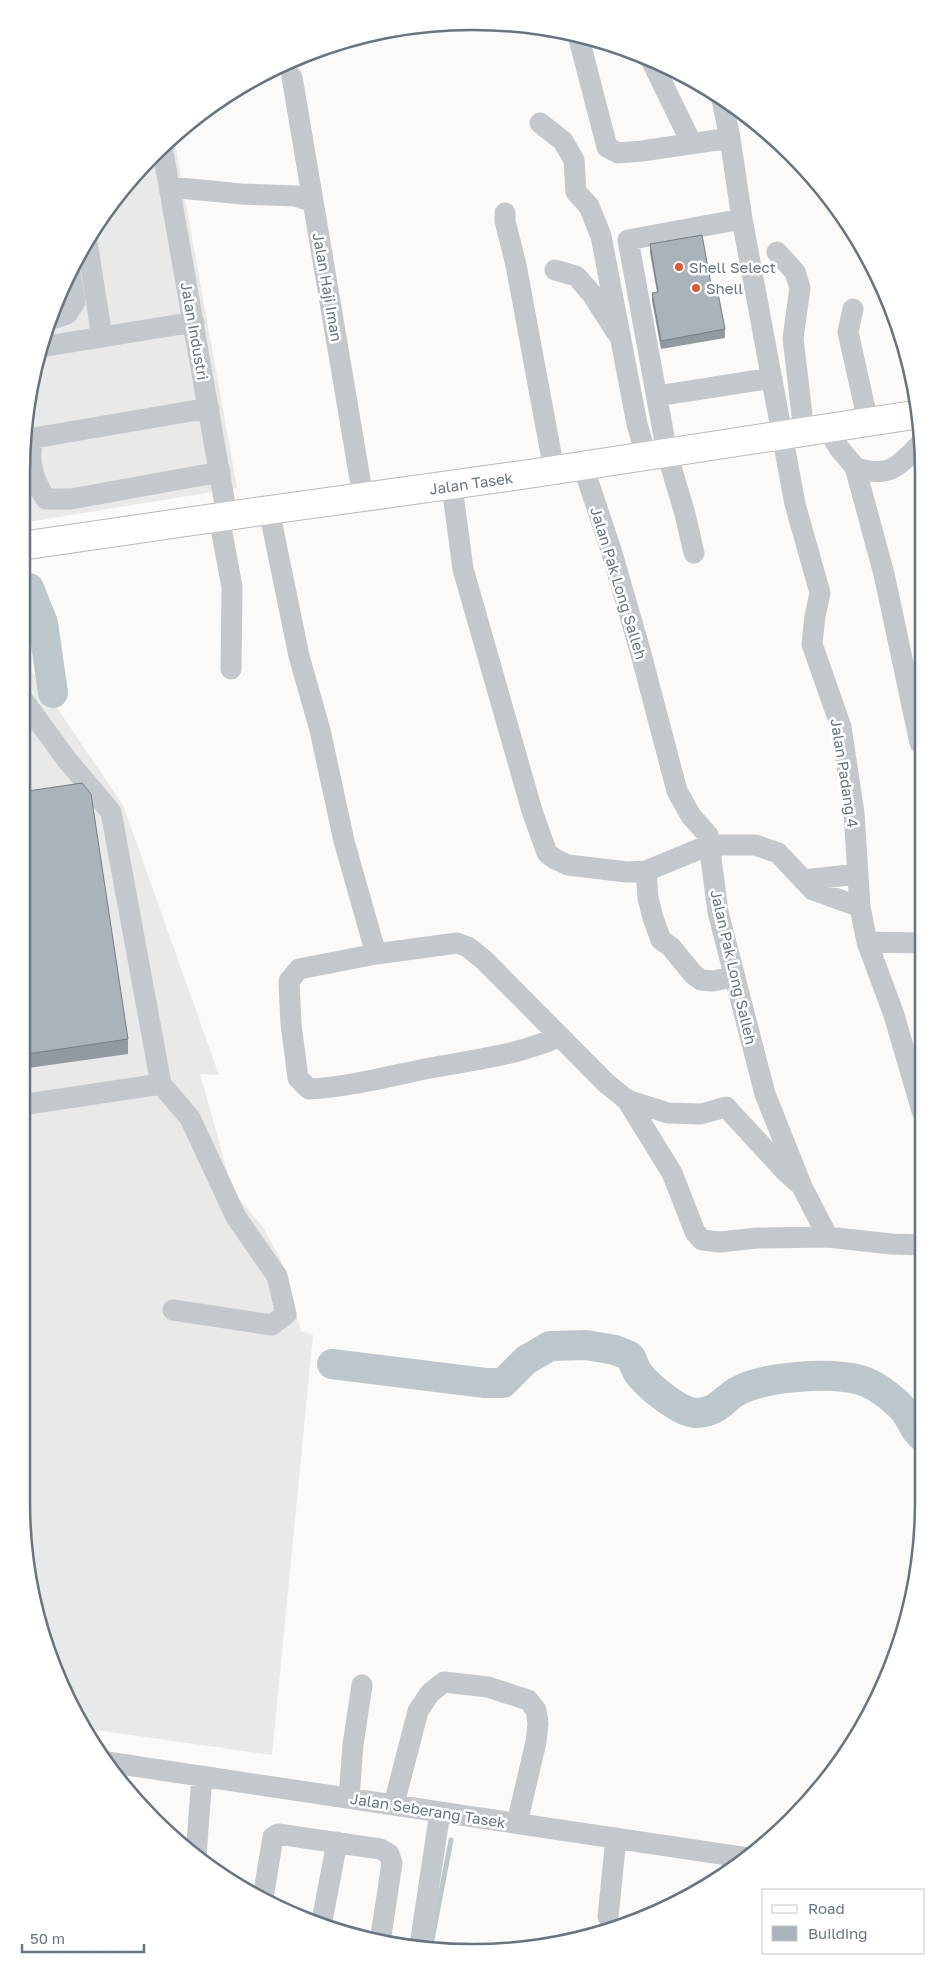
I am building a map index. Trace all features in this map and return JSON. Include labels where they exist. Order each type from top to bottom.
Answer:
[{"type":"main road","name":"Jalan Tasek","points":[[30,545],[223,516],[452,486],[911,415]]},
{"type":"street","points":[[580,44],[607,147],[618,153],[730,138]]},
{"type":"street","points":[[656,71],[692,144]]},
{"type":"street","name":"Jalan Haji Iman","points":[[292,77],[363,497]]},
{"type":"street","points":[[724,109],[742,219],[772,378],[804,432],[839,448],[855,467],[884,574],[915,720]]},
{"type":"street","points":[[540,123],[563,141],[574,160],[576,192],[589,206],[601,236],[637,424],[656,455],[685,514],[694,553]]},
{"type":"street","name":"Jalan Industri","points":[[164,156],[220,472],[223,516],[232,587],[231,669]]},
{"type":"street","points":[[170,187],[241,194],[296,196],[313,202]]},
{"type":"street","points":[[505,213],[504,221],[516,265],[554,470]]},
{"type":"street","points":[[656,455],[657,396],[628,240],[742,219]]},
{"type":"street","points":[[89,252],[102,336]]},
{"type":"street","points":[[777,252],[795,272],[800,288],[793,338],[804,432]]},
{"type":"street","points":[[555,270],[576,276],[592,294],[622,342]]},
{"type":"street","points":[[58,317],[67,314],[75,302],[72,285]]},
{"type":"street","points":[[853,308],[848,332],[868,422]]},
{"type":"street","points":[[49,346],[194,322]]},
{"type":"street","points":[[657,396],[772,378]]},
{"type":"street","points":[[31,445],[34,438],[209,408]]},
{"type":"street","name":"Jalan Padang 4","points":[[804,432],[795,504],[820,593],[814,616],[812,644],[841,727],[854,813],[860,907],[867,942],[894,1015],[915,1087]]},
{"type":"street","points":[[855,467],[872,473],[889,470],[905,460],[914,450]]},
{"type":"street","points":[[31,456],[39,488],[46,499],[71,499],[220,472]]},
{"type":"street","name":"Jalan Pak Long Salleh","points":[[583,466],[612,553],[639,645],[677,791],[691,816],[708,835],[718,912],[766,1094],[802,1187],[828,1237]]},
{"type":"street","points":[[452,486],[463,569],[532,811],[548,853],[555,860],[568,865],[627,872],[646,870],[709,845],[755,845],[778,853],[813,890],[860,907]]},
{"type":"street","points":[[269,510],[299,656],[320,730],[344,841],[376,954]]},
{"type":"street","points":[[30,709],[68,760],[111,812],[161,1084],[190,1118],[236,1217],[277,1276],[286,1314],[272,1325],[173,1310]]},
{"type":"street","points":[[646,870],[648,898],[661,940],[671,947],[692,974],[701,980],[713,981],[734,977]]},
{"type":"street","points":[[804,880],[858,874]]},
{"type":"street","points":[[867,942],[915,943]]},
{"type":"street","points":[[560,1036],[546,1042],[502,1054],[367,1081],[309,1089],[298,1078],[289,981],[299,969],[376,954],[457,943],[468,947],[484,960],[560,1036],[606,1083],[627,1100],[672,1173],[695,1232],[702,1240],[720,1242],[757,1238],[828,1237],[915,1245]]},
{"type":"street","points":[[30,1104],[161,1084]]},
{"type":"street","points":[[627,1100],[668,1113],[701,1114],[726,1107],[802,1187]]},
{"type":"street","points":[[394,1804],[418,1711],[430,1694],[444,1682],[488,1687],[528,1700],[536,1710],[538,1723],[536,1742],[517,1823]]},
{"type":"street","points":[[349,1798],[353,1744],[362,1685]]},
{"type":"street","name":"Jalan Seberang Tasek","points":[[116,1763],[737,1856]]},
{"type":"street","points":[[197,1848],[202,1776]]},
{"type":"street","points":[[421,1941],[440,1812]]},
{"type":"street","points":[[264,1892],[273,1837],[278,1834],[380,1849],[389,1854],[392,1863],[381,1934]]},
{"type":"street","points":[[608,1917],[616,1838]]},
{"type":"street","points":[[322,1918],[337,1842]]},
{"type":"shaded area","points":[[175,145],[237,488],[30,522],[31,444],[34,415],[45,358],[53,330],[89,251],[121,203]]},
{"type":"shaded area","points":[[30,668],[123,805],[219,1075],[200,1074],[233,1192],[263,1227],[280,1258],[301,1331],[313,1335],[272,1755],[93,1730],[64,1671],[53,1644],[45,1616],[34,1559],[30,1502]]},
{"type":"building","points":[[702,235],[711,284],[716,283],[725,329],[661,341],[652,293],[658,292],[650,244]]},
{"type":"building","points":[[82,783],[91,794],[128,1039],[30,1054],[30,791]]},
{"type":"waterway","points":[[30,590],[43,623],[53,693]]},
{"type":"waterway","points":[[332,1364],[485,1383],[503,1383],[526,1360],[550,1346],[586,1345],[615,1350],[630,1356],[638,1373],[649,1385],[674,1404],[690,1412],[710,1411],[736,1392],[763,1382],[797,1377],[832,1376],[860,1380],[873,1385],[899,1405],[915,1428]]},
{"type":"waterway","points":[[432,1942],[451,1840]]},
{"type":"place","name":"Shell Select","points":[[679,267]]},
{"type":"place","name":"Shell","points":[[696,288]]}]
